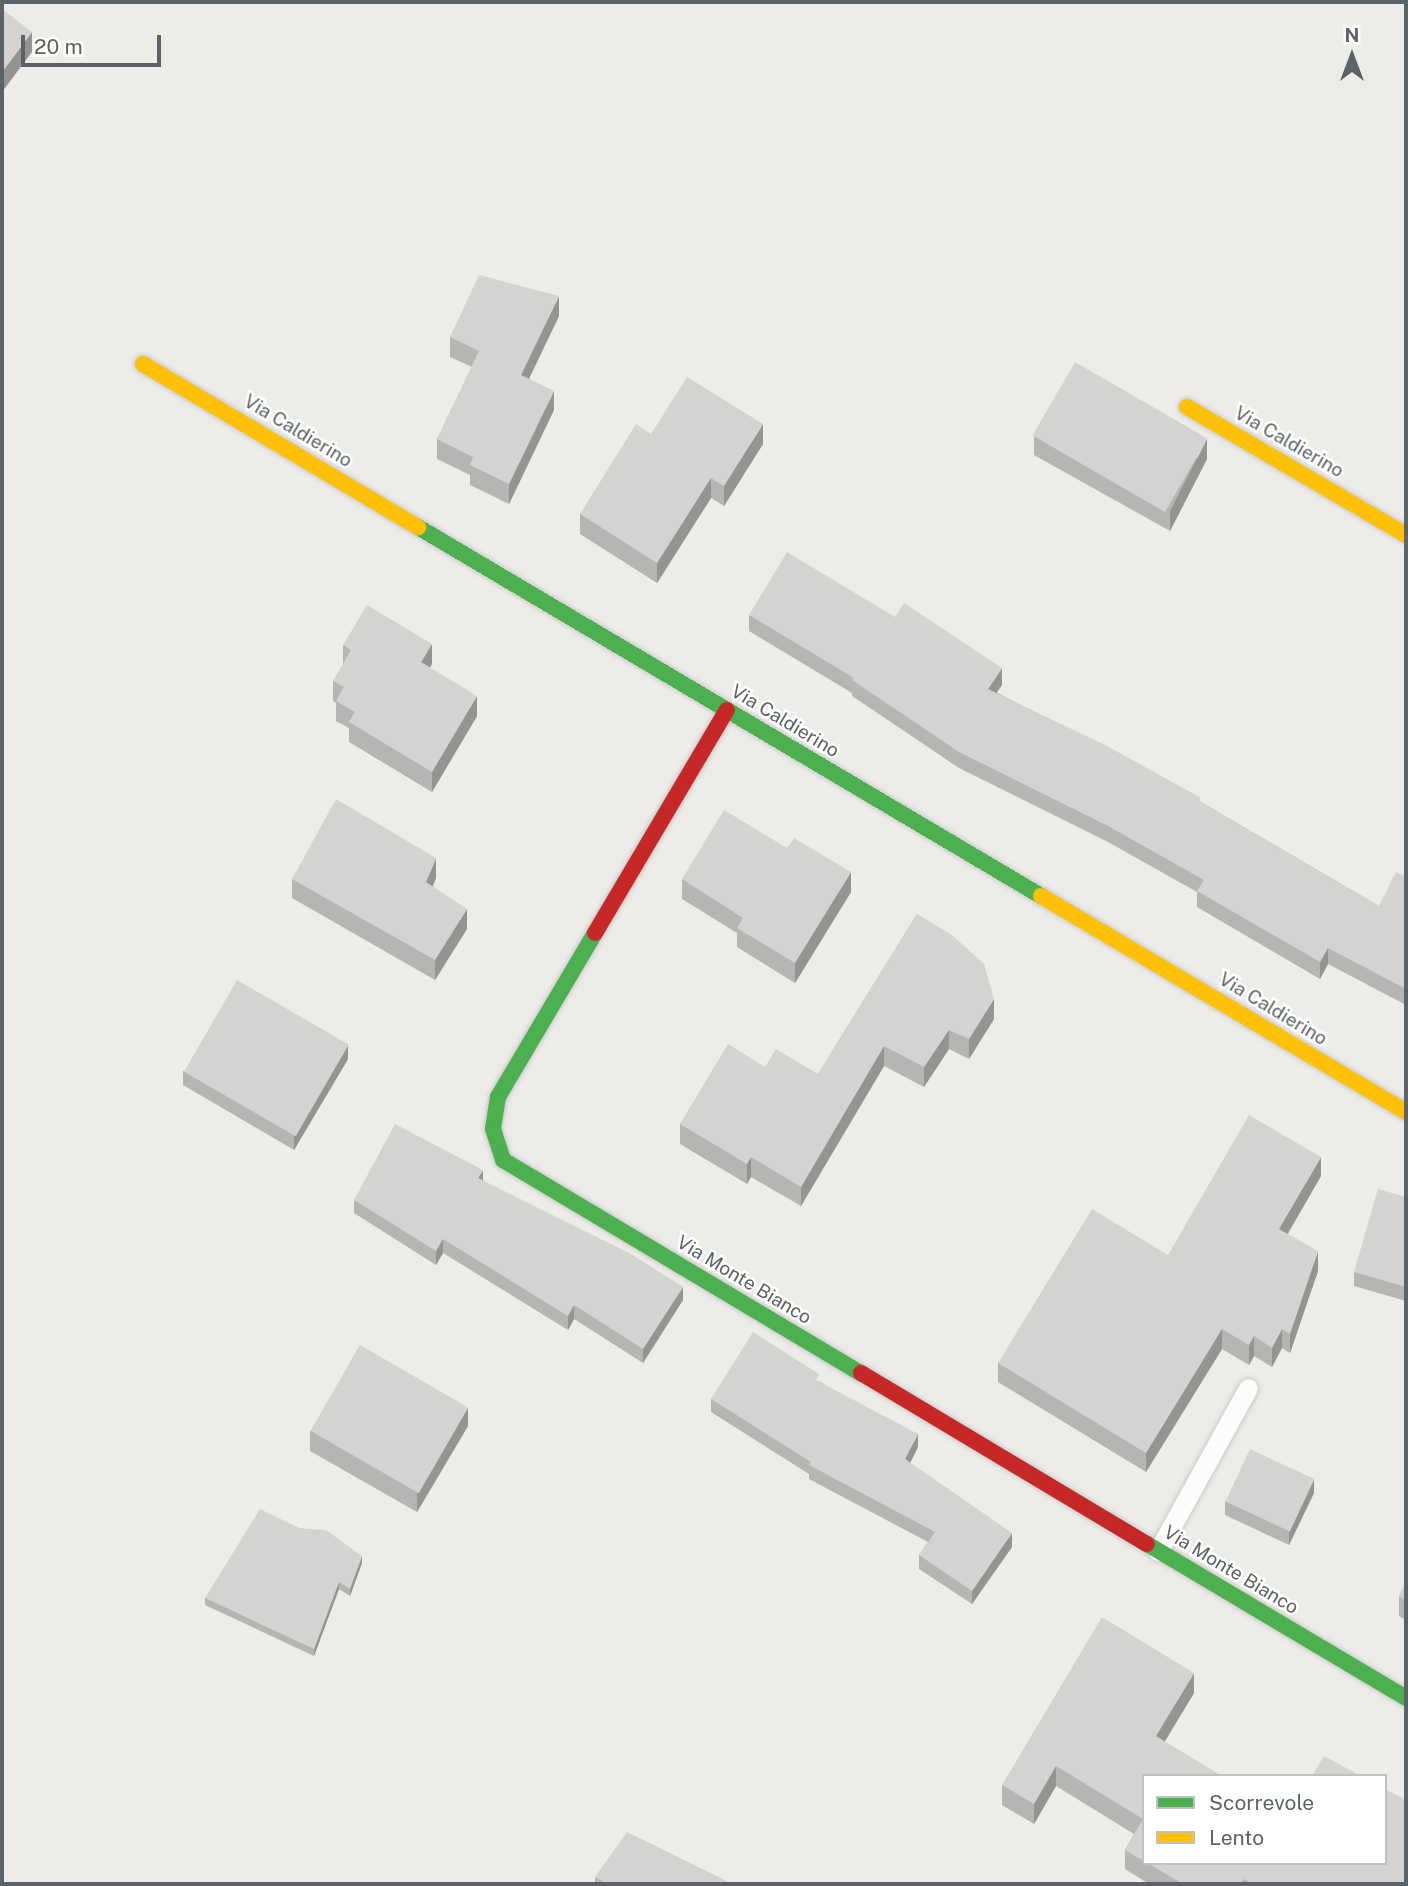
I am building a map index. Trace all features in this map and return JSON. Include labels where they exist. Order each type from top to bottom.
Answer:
[{"type":"street","name":"Via Caldierino","points":[[143,364],[1406,1112]]},
{"type":"street","name":"Via Caldierino","points":[[1187,407],[1406,535]]},
{"type":"street","name":"Via Monte Bianco","points":[[727,710],[498,1097],[493,1129],[503,1160],[1406,1698]]},
{"type":"lane","points":[[1158,1551],[1248,1388]]},
{"type":"building","points":[[2,9],[32,32],[2,72]]},
{"type":"building","points":[[479,275],[559,296],[521,375],[554,391],[509,484],[470,465],[473,457],[437,439],[479,351],[450,337]]},
{"type":"building","points":[[1075,362],[1208,439],[1165,512],[1032,436]]},
{"type":"building","points":[[687,377],[763,424],[724,486],[711,478],[657,563],[580,514],[636,424],[651,434]]},
{"type":"building","points":[[787,552],[895,617],[904,603],[1002,668],[988,689],[1107,746],[1201,798],[1199,801],[1379,906],[1396,872],[1406,877],[1406,989],[1328,948],[1320,962],[1197,891],[1204,880],[1108,826],[959,752],[852,680],[854,678],[749,615]]},
{"type":"building","points":[[367,605],[432,644],[421,662],[477,696],[432,772],[349,722],[355,712],[336,701],[344,687],[333,681],[351,650],[343,645]]},
{"type":"building","points":[[336,799],[436,858],[426,882],[467,909],[435,960],[292,879]]},
{"type":"building","points":[[724,810],[787,848],[794,838],[851,872],[795,963],[737,928],[743,918],[682,879]]},
{"type":"building","points":[[917,914],[952,935],[984,964],[994,999],[969,1039],[949,1030],[924,1067],[884,1046],[801,1187],[751,1157],[747,1164],[680,1124],[728,1044],[765,1067],[776,1049],[818,1074]]},
{"type":"building","points":[[237,980],[349,1044],[296,1136],[184,1072]]},
{"type":"building","points":[[1249,1115],[1321,1157],[1279,1229],[1318,1251],[1290,1334],[1282,1329],[1272,1348],[1254,1336],[1249,1345],[1222,1329],[1146,1453],[998,1363],[1092,1209],[1168,1255]]},
{"type":"building","points":[[395,1124],[483,1170],[478,1178],[631,1254],[683,1287],[643,1349],[574,1305],[568,1316],[443,1239],[436,1251],[354,1200]]},
{"type":"building","points":[[1378,1189],[1406,1197],[1406,1287],[1354,1272]]},
{"type":"building","points":[[753,1332],[819,1374],[816,1380],[918,1434],[905,1459],[1012,1533],[972,1591],[919,1555],[935,1532],[809,1465],[811,1462],[711,1399]]},
{"type":"building","points":[[360,1345],[468,1408],[419,1493],[310,1431]]},
{"type":"building","points":[[1250,1449],[1314,1479],[1290,1532],[1225,1502]]},
{"type":"building","points":[[260,1509],[299,1528],[326,1530],[362,1556],[350,1589],[339,1582],[314,1649],[205,1598]]},
{"type":"building","points":[[1406,1583],[1406,1601],[1399,1596]]},
{"type":"building","points":[[1102,1617],[1194,1673],[1156,1736],[1219,1774],[1142,1774],[1142,1818],[1056,1766],[1034,1804],[1002,1785]]},
{"type":"building","points":[[1324,1756],[1357,1774],[1313,1774]]},
{"type":"building","points":[[1387,1790],[1406,1800],[1406,1884],[1253,1884],[1244,1879],[1240,1884],[1183,1884],[1150,1865],[1387,1865]]},
{"type":"building","points":[[1142,1821],[1142,1860],[1125,1850]]},
{"type":"building","points":[[627,1832],[733,1884],[607,1884],[595,1877]]},
{"type":"traffic: fast","points":[[418,527],[1041,896]]},
{"type":"traffic: fast","points":[[595,933],[498,1097],[493,1129],[503,1160],[861,1373]]},
{"type":"traffic: fast","points":[[1147,1544],[1406,1698]]},
{"type":"traffic: slow","points":[[143,364],[418,527]]},
{"type":"traffic: slow","points":[[1187,407],[1406,535]]},
{"type":"traffic: slow","points":[[1041,896],[1406,1112]]},
{"type":"traffic: jam","points":[[595,933],[727,710]]},
{"type":"traffic: jam","points":[[861,1373],[1147,1544]]}]
